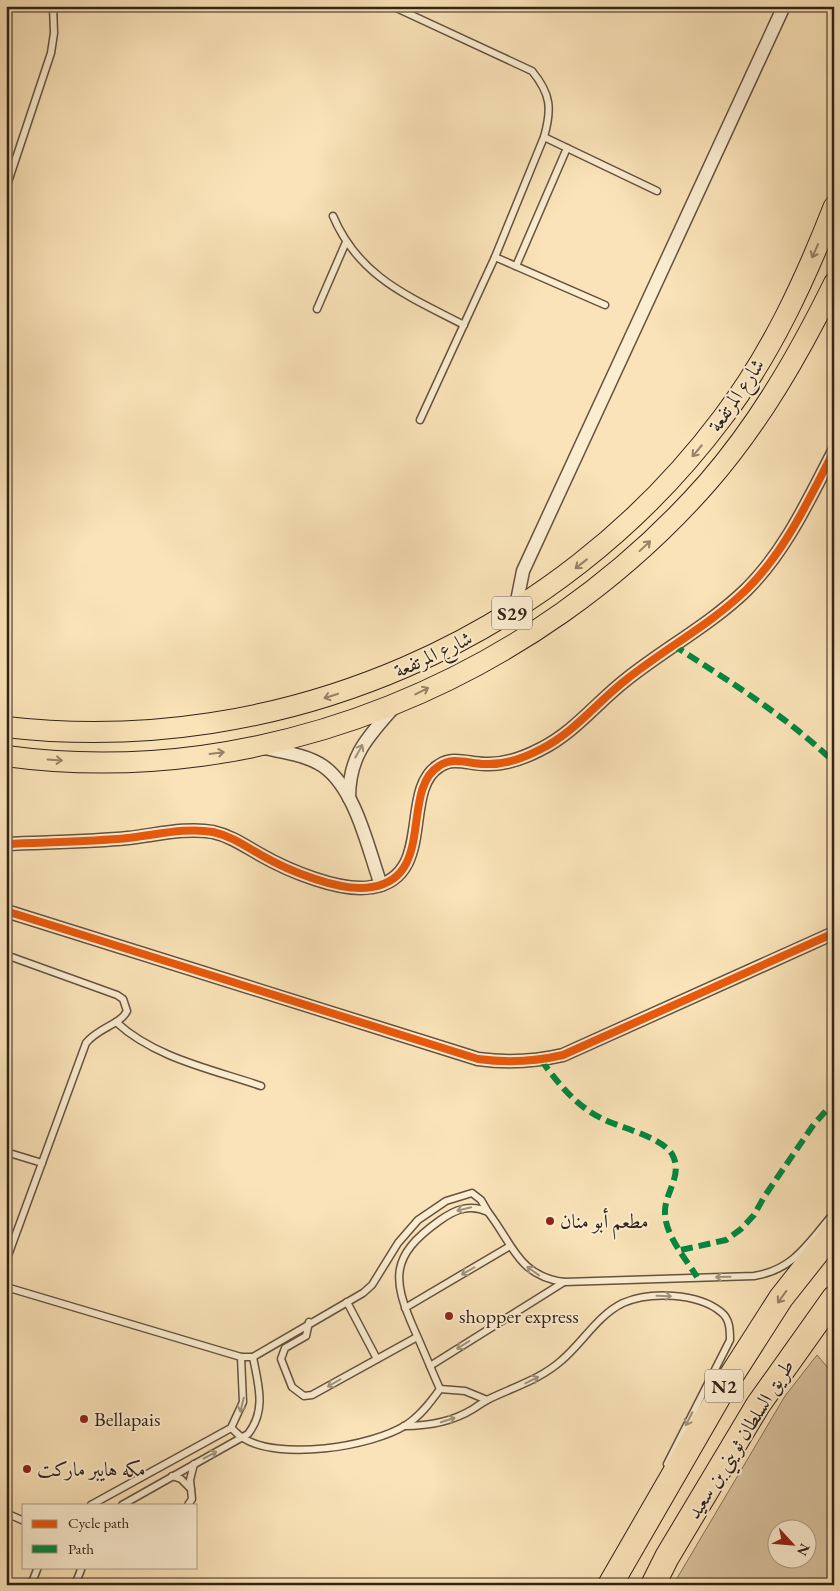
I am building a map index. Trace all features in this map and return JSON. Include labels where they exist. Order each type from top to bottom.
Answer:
[{"type":"highway","name":"طريق السلطان ثويني بن سعيد","points":[[610,1585],[726,1384],[781,1298],[834,1231]]},
{"type":"highway","name":"طريق السلطان ثويني بن سعيد","points":[[653,1585],[666,1557],[758,1405],[834,1298]]},
{"type":"main road","name":"شارع المرتفعة","points":[[6,727],[39,731],[136,731],[204,724],[281,710],[328,698],[406,669],[444,651],[515,611],[550,588],[610,540],[654,499],[699,449],[735,401],[771,344],[807,269],[834,206]]},
{"type":"main road","name":"شارع المرتفعة","points":[[6,756],[65,761],[119,761],[172,758],[260,747],[329,729],[397,704],[480,663],[539,628],[579,601],[625,564],[669,524],[709,481],[779,387],[808,336],[834,283]]},
{"type":"street","points":[[515,611],[523,571],[784,6]]},
{"type":"street","points":[[6,844],[117,839],[200,831],[227,836],[276,864],[314,878],[361,888],[381,885],[397,875],[408,860],[424,784],[431,772],[438,766],[455,760],[485,764],[512,761],[557,740],[572,729],[628,678],[735,600],[773,559],[834,451]]},
{"type":"street","points":[[349,798],[351,769],[356,757],[369,736],[397,704]]},
{"type":"street","points":[[260,747],[308,759],[322,766],[333,775],[349,798],[381,885]]},
{"type":"street","points":[[6,911],[478,1059],[506,1063],[541,1060],[563,1055],[834,933]]},
{"type":"lane","points":[[6,188],[51,53],[54,33],[53,6]]},
{"type":"lane","points":[[392,6],[532,71],[544,85],[549,102],[549,120],[544,137],[495,257],[420,420]]},
{"type":"lane","points":[[544,137],[657,190]]},
{"type":"lane","points":[[516,266],[567,148]]},
{"type":"lane","points":[[333,216],[346,242],[364,265],[385,282],[464,325]]},
{"type":"lane","points":[[317,309],[346,242]]},
{"type":"lane","points":[[495,257],[605,304]]},
{"type":"lane","points":[[6,955],[123,998],[127,1011],[124,1017],[101,1028],[86,1043],[6,1261]]},
{"type":"lane","points":[[116,1022],[133,1037],[153,1049],[261,1086]]},
{"type":"lane","points":[[6,1152],[42,1163]]},
{"type":"lane","points":[[6,1287],[241,1357],[253,1356],[372,1285],[407,1231],[436,1206],[472,1193],[481,1200],[510,1246],[528,1270],[539,1276],[564,1282],[770,1274],[786,1267],[834,1213]]},
{"type":"lane","points":[[440,1389],[405,1308],[397,1280],[399,1268],[410,1248],[431,1226],[456,1211],[467,1207],[478,1207],[488,1212]]},
{"type":"lane","points":[[405,1308],[510,1246]]},
{"type":"lane","points":[[430,1366],[564,1282]]},
{"type":"lane","points":[[231,1428],[243,1438],[268,1447],[305,1450],[360,1441],[404,1426],[439,1423],[456,1417],[487,1400],[541,1375],[559,1363],[605,1315],[623,1304],[643,1297],[665,1295],[710,1305],[723,1313],[730,1326],[730,1340],[665,1469]]},
{"type":"lane","points":[[346,1302],[377,1359]]},
{"type":"lane","points":[[309,1322],[306,1336],[285,1348],[281,1359],[292,1387],[297,1393],[304,1396],[312,1395],[417,1337]]},
{"type":"lane","points":[[124,1504],[243,1438],[255,1426],[261,1405],[253,1356]]},
{"type":"lane","points":[[93,1504],[231,1428],[243,1402],[241,1357]]},
{"type":"lane","points":[[440,1389],[465,1391],[487,1400]]},
{"type":"lane","points":[[404,1426],[424,1410],[440,1389]]},
{"type":"lane","points":[[189,1504],[192,1499],[191,1474],[194,1464]]},
{"type":"lane","points":[[172,1476],[182,1479],[191,1490]]},
{"type":"lane","points":[[648,1517],[662,1477]]},
{"type":"lane","points":[[6,1513],[22,1520]]},
{"type":"lane","points":[[31,1585],[38,1568]]},
{"type":"lane","points":[[75,1585],[82,1568]]},
{"type":"shaded area","points":[[817,1355],[834,1375],[834,1585],[673,1585],[785,1396]]},
{"type":"marked path","points":[[673,645],[777,714],[834,762]]},
{"type":"marked path","points":[[541,1060],[561,1085],[583,1107],[609,1122],[659,1142],[672,1154],[676,1169],[667,1198],[666,1221],[672,1238],[697,1277]]},
{"type":"marked path","points":[[681,1250],[726,1240],[741,1229],[754,1215],[764,1197],[814,1124],[834,1102]]},
{"type":"cycle path","points":[[6,844],[83,841],[128,838],[192,830],[203,831],[226,836],[299,873],[345,887],[372,887],[392,880],[404,867],[411,851],[421,794],[428,778],[439,766],[450,761],[485,764],[507,762],[541,749],[565,734],[627,679],[718,614],[746,590],[773,559],[795,524],[834,451]]},
{"type":"cycle path","points":[[6,911],[478,1059],[500,1061],[531,1060],[563,1055],[834,933]]},
{"type":"place","name":"مطعم أبو منان","points":[[550,1221]]},
{"type":"place","name":"shopper express","points":[[449,1316]]},
{"type":"place","name":"Bellapais","points":[[84,1419]]},
{"type":"place","name":"مكه هايبر ماركت","points":[[27,1469]]}]
